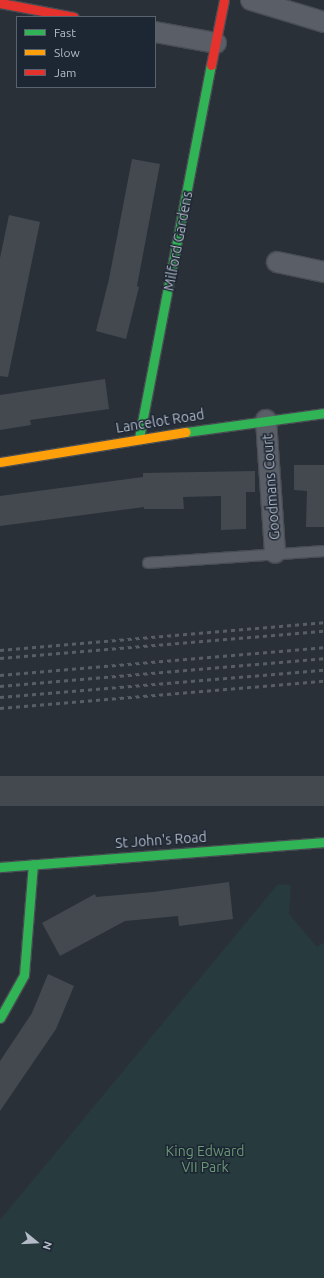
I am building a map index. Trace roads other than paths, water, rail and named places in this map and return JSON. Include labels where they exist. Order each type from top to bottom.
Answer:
[{"type":"street","name":"Milford Gardens","points":[[139,438],[224,0]]},
{"type":"street","points":[[251,0],[324,22]]},
{"type":"street","points":[[0,3],[69,16]]},
{"type":"street","points":[[156,32],[216,43]]},
{"type":"street","points":[[277,262],[324,272]]},
{"type":"street","name":"Lancelot Road","points":[[0,462],[139,438],[324,413]]},
{"type":"street","name":"Goodmans Court","points":[[266,420],[275,553]]},
{"type":"street","name":"St John's Road","points":[[0,867],[324,842]]},
{"type":"street","points":[[0,1018],[24,976],[33,864]]},
{"type":"lane","points":[[148,563],[275,553],[324,551]]},
{"type":"railway","points":[[0,650],[324,622]]},
{"type":"railway","points":[[0,658],[324,631]]},
{"type":"railway","points":[[0,675],[324,647]]},
{"type":"railway","points":[[0,686],[324,658]]},
{"type":"railway","points":[[0,697],[324,670]]},
{"type":"railway","points":[[0,708],[324,681]]},
{"type":"park label","name":"King Edward VII Park","points":[[205,1160]]}]
